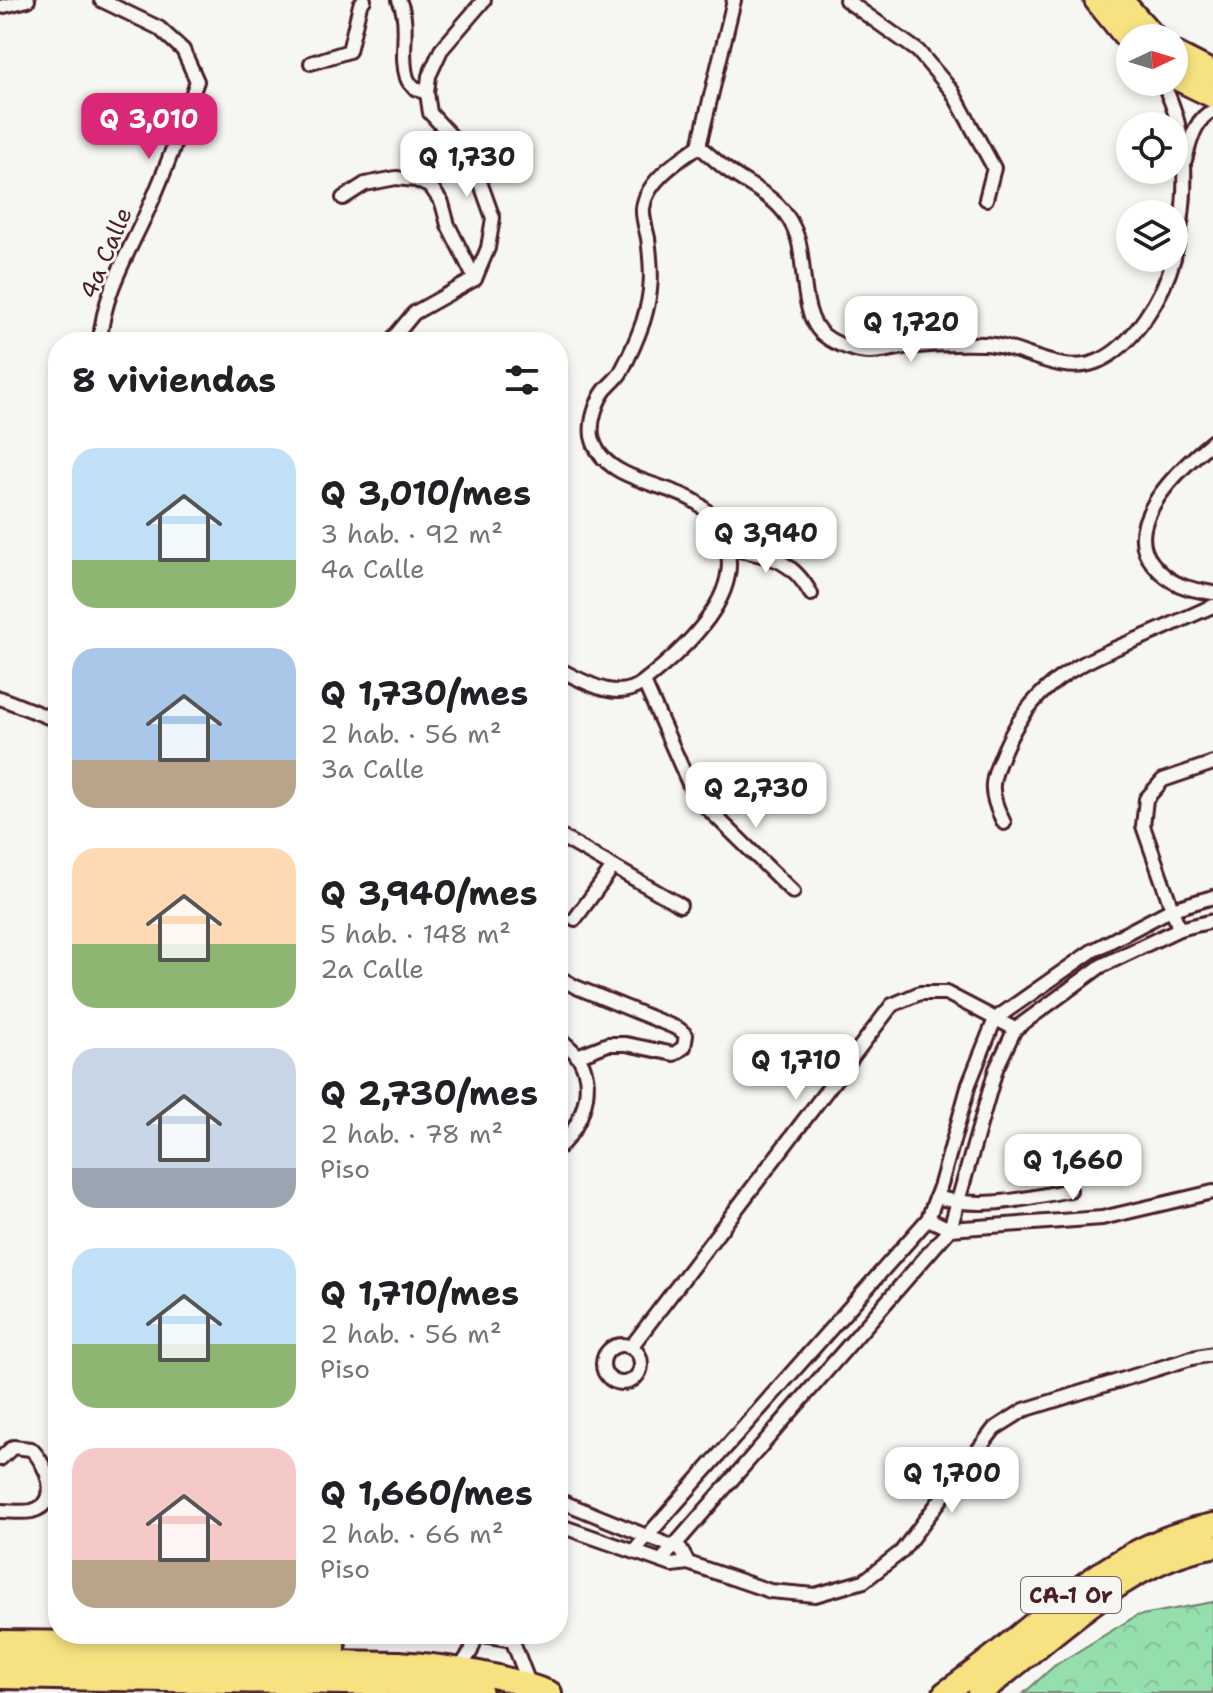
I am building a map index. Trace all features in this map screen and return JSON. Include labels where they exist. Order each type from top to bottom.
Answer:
[{"type":"highway","points":[[1096,0],[1116,25]]},
{"type":"highway","points":[[1121,0],[1142,24]]},
{"type":"highway","points":[[1188,60],[1213,73]]},
{"type":"highway","points":[[1188,84],[1213,96]]},
{"type":"highway","name":"CA-1 Or","points":[[945,1693],[1118,1562],[1171,1536],[1213,1525]]},
{"type":"highway","name":"CA-1 Or","points":[[979,1693],[1128,1580],[1170,1556],[1213,1546]]},
{"type":"highway","points":[[0,1642],[48,1642]]},
{"type":"highway","points":[[193,1644],[290,1645],[386,1652],[455,1677],[481,1693]]},
{"type":"highway","points":[[0,1657],[455,1677],[540,1689]]},
{"type":"highway","points":[[0,1677],[290,1672],[425,1665]]},
{"type":"highway","points":[[421,1693],[455,1677]]},
{"type":"street","points":[[0,7],[28,0]]},
{"type":"street","name":"4a Calle","points":[[101,0],[159,28],[183,50],[197,81],[175,146],[113,282],[101,332]]},
{"type":"street","points":[[311,63],[349,51],[360,5],[364,0]]},
{"type":"street","points":[[399,0],[404,12],[407,79],[414,87],[427,93]]},
{"type":"street","points":[[398,332],[414,313],[475,279],[488,248],[493,218],[468,154],[430,113],[427,93],[429,76],[441,50],[484,0]]},
{"type":"street","points":[[568,674],[600,689],[632,690],[686,644],[718,606],[729,580],[729,548],[711,515],[692,499],[624,472],[602,459],[592,436],[596,406],[619,375],[649,303],[653,279],[643,207],[654,186],[671,165],[699,146],[734,0]]},
{"type":"street","points":[[846,0],[918,51],[952,91],[994,168],[986,199]]},
{"type":"street","points":[[1188,150],[1195,128],[1207,113],[1213,111]]},
{"type":"street","points":[[699,146],[728,171],[781,206],[791,220],[799,242],[811,317],[821,334],[834,342],[868,352],[969,343],[999,345],[1070,367],[1098,362],[1133,337],[1170,272]]},
{"type":"street","points":[[343,198],[365,184],[396,178],[416,180],[431,187],[442,203],[448,225],[475,279]]},
{"type":"street","points":[[1213,441],[1188,462],[1155,501],[1146,521],[1143,540],[1148,558],[1173,584],[1213,593]]},
{"type":"street","points":[[729,548],[787,563],[803,578],[811,594]]},
{"type":"street","points":[[1004,823],[993,801],[992,783],[1010,737],[1039,695],[1079,664],[1213,606]]},
{"type":"street","points":[[644,682],[694,795],[793,892]]},
{"type":"street","points":[[0,698],[48,717]]},
{"type":"street","points":[[1179,929],[1143,826],[1146,799],[1163,780],[1213,763]]},
{"type":"street","points":[[568,841],[680,905]]},
{"type":"street","points":[[575,919],[613,867]]},
{"type":"street","points":[[634,1551],[928,1219],[969,1084],[995,1019],[1092,951],[1172,909],[1213,897]]},
{"type":"street","points":[[661,1561],[950,1229],[996,1069],[1015,1029],[1101,966],[1179,929],[1213,921]]},
{"type":"street","points":[[568,983],[679,1029],[686,1035],[684,1047],[674,1054],[626,1044],[608,1044],[577,1056]]},
{"type":"street","points":[[631,1347],[892,1005],[920,993],[946,993],[1015,1029]]},
{"type":"street","points":[[568,1047],[577,1056],[586,1077],[586,1096],[579,1118],[568,1137]]},
{"type":"street","points":[[936,1197],[958,1203],[992,1204],[1070,1190]]},
{"type":"street","points":[[928,1219],[950,1229],[1102,1218],[1213,1192]]},
{"type":"street","points":[[568,1528],[672,1565],[688,1563],[770,1591],[815,1595],[864,1581],[901,1552],[994,1429],[1024,1410],[1213,1354]]},
{"type":"street","points":[[0,1459],[13,1447],[31,1449],[45,1468],[48,1478]]},
{"type":"street","points":[[0,1511],[32,1511],[45,1502],[48,1496]]},
{"type":"street","points":[[568,1504],[681,1550],[688,1563]]},
{"type":"street","points":[[455,1677],[473,1644]]},
{"type":"street","points":[[516,1644],[540,1689]]},
{"type":"green space","points":[[1213,1602],[1213,1693],[1024,1693],[1054,1666],[1136,1616]]}]
